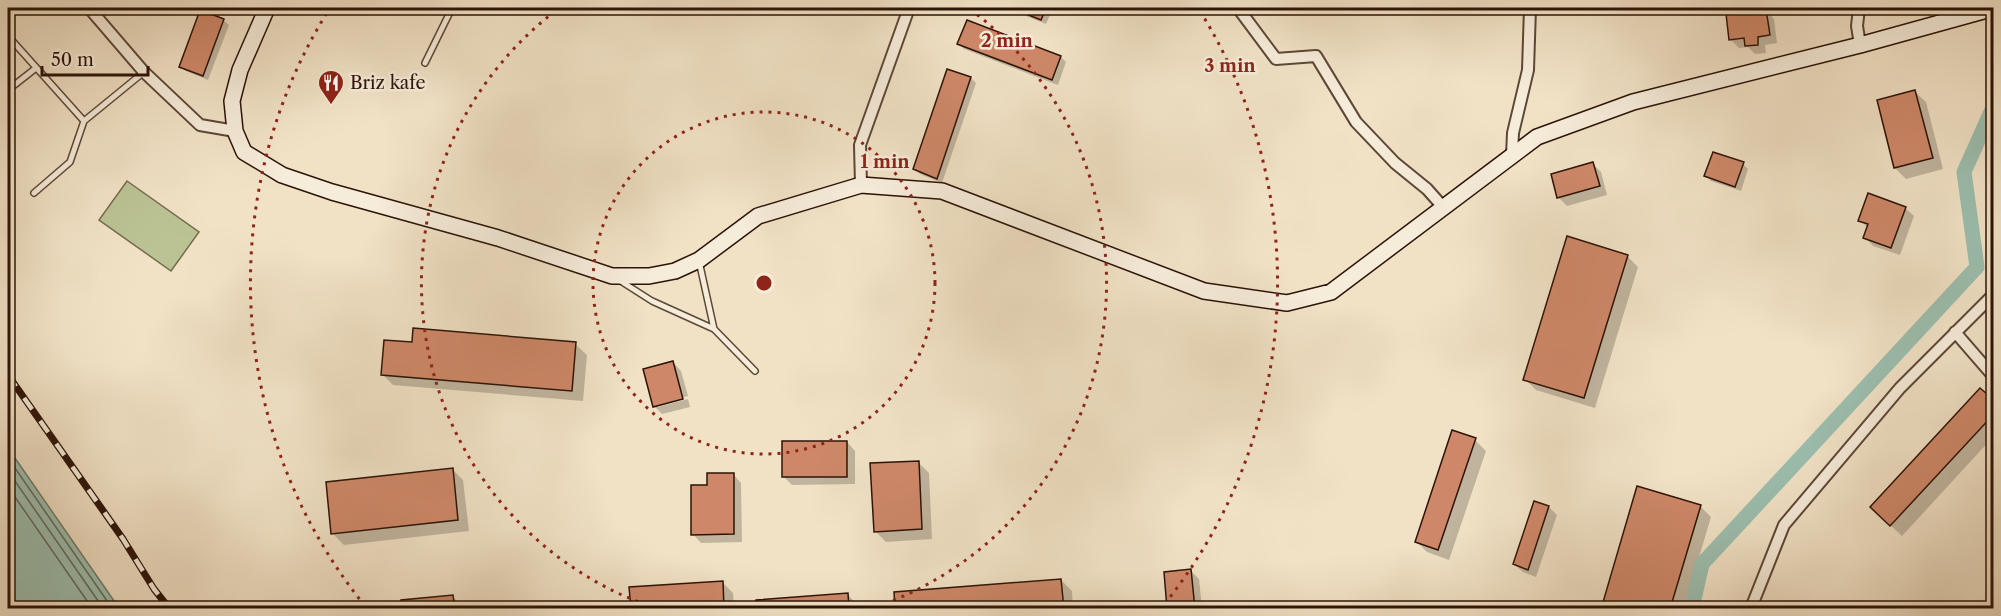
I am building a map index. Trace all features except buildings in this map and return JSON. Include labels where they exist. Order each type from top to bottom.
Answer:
[{"type":"street","points":[[89,8],[144,72],[200,125],[235,131]]},
{"type":"street","points":[[267,8],[240,70],[232,102],[235,131],[244,152],[282,175],[332,192],[498,238],[612,276],[649,276],[675,271],[699,260],[758,216],[861,185],[942,191],[1204,291],[1287,303],[1331,292],[1537,137],[1634,102],[1860,45],[1994,8]]},
{"type":"street","points":[[861,185],[860,145],[909,8]]},
{"type":"street","points":[[1238,8],[1276,59],[1316,56],[1356,122],[1395,164],[1427,189],[1443,207]]},
{"type":"street","points":[[1512,155],[1513,134],[1528,70],[1530,8]]},
{"type":"street","points":[[1858,8],[1857,26],[1860,45]]},
{"type":"street","points":[[1751,609],[1784,525],[1900,388],[1994,294]]},
{"type":"street","points":[[1955,332],[1994,377]]},
{"type":"lane","points":[[426,63],[452,8]]},
{"type":"lane","points":[[8,36],[84,120]]},
{"type":"lane","points":[[8,90],[36,68]]},
{"type":"lane","points":[[34,193],[70,162],[84,120],[144,72]]},
{"type":"lane","points":[[699,260],[714,329]]},
{"type":"lane","points":[[612,276],[652,301],[714,329],[755,371]]},
{"type":"shaded area","points":[[127,181],[199,232],[171,271],[99,220]]},
{"type":"water","points":[[8,448],[119,608],[8,608]]},
{"type":"waterway","points":[[1692,608],[1702,564],[1977,267],[1964,172],[1994,105]]},
{"type":"railway","points":[[8,375],[169,608]]},
{"type":"place","name":"Briz kafe","points":[[331,106]]}]
